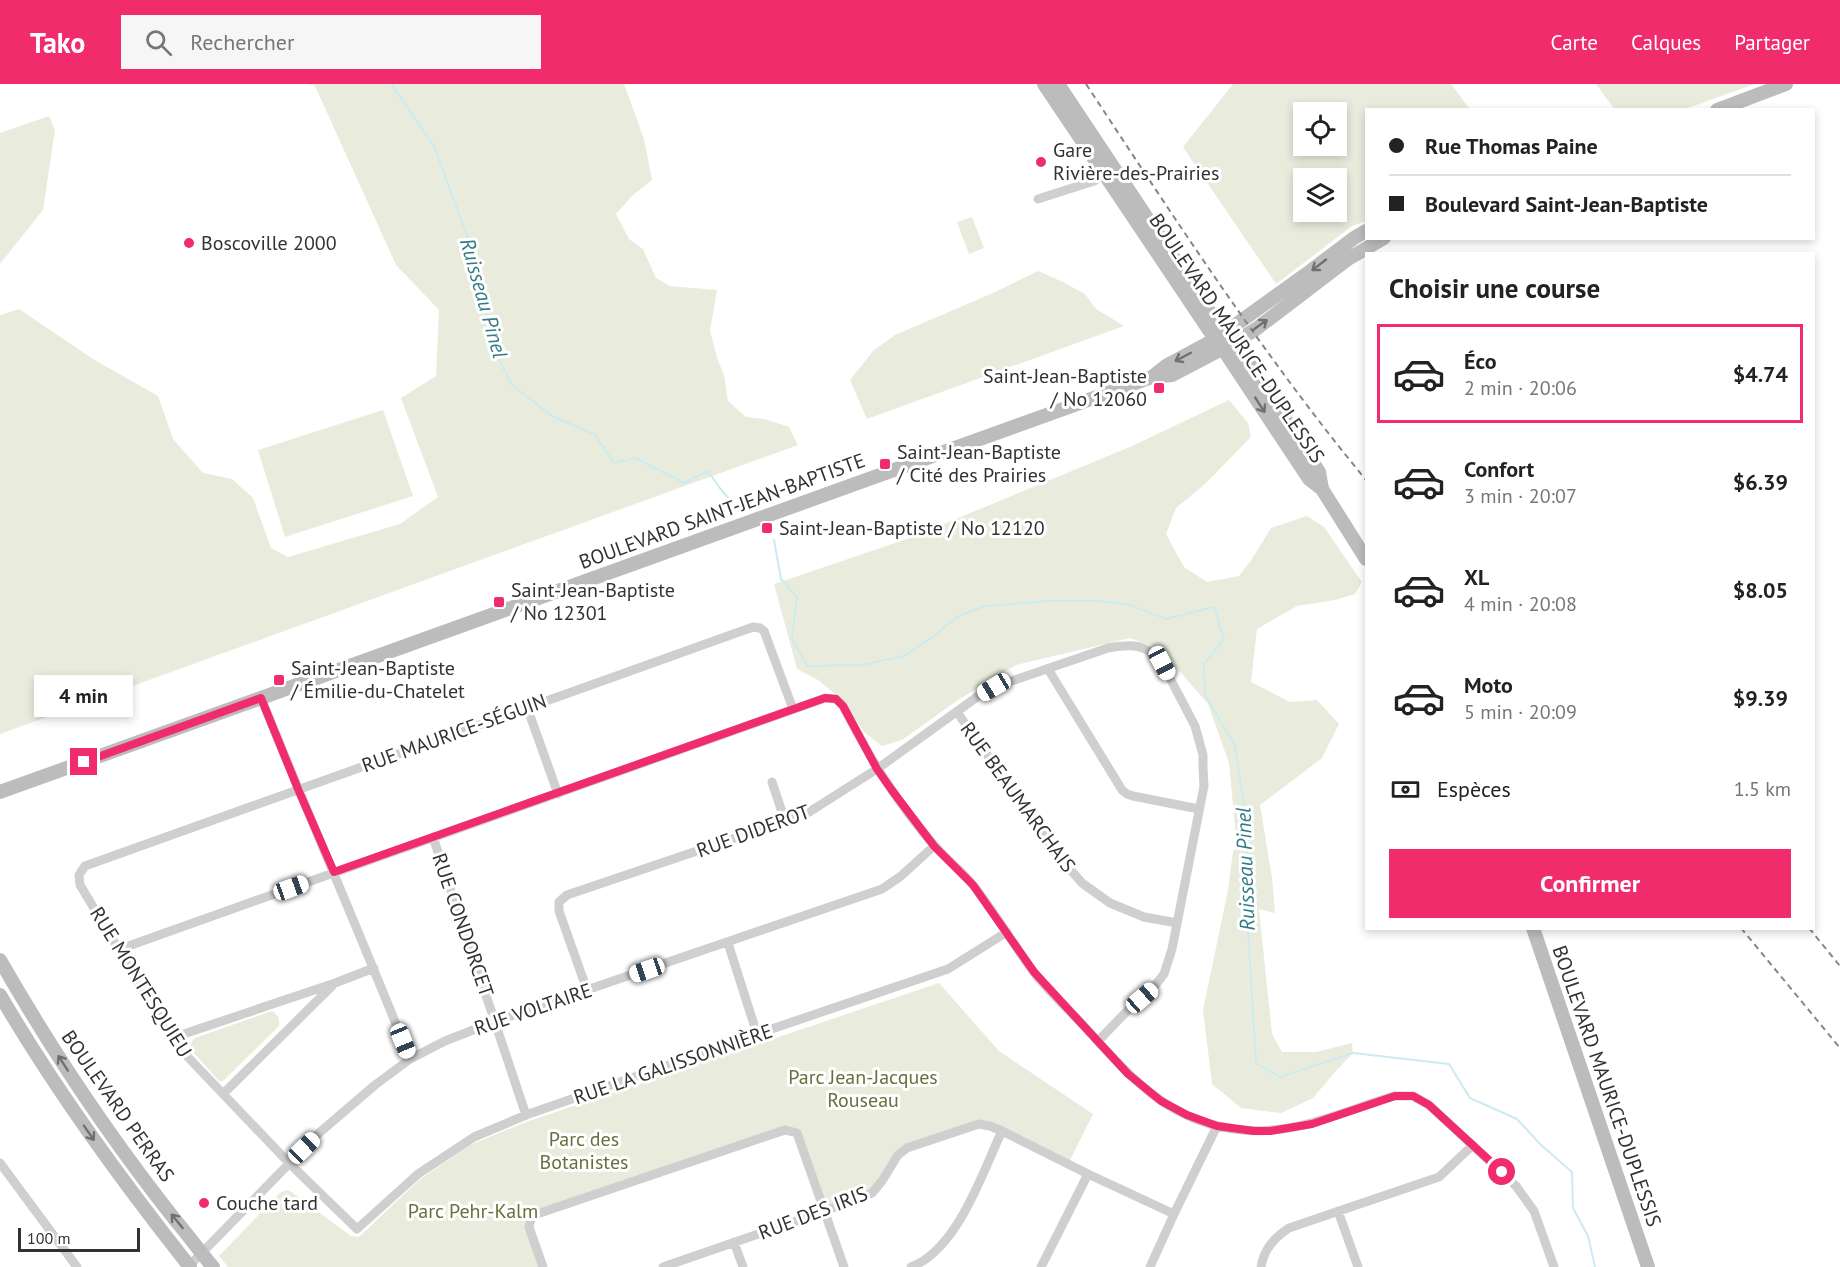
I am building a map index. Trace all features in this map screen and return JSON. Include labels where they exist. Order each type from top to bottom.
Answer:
[{"type":"main road","name":"BOULEVARD MAURICE-DUPLESSIS","points":[[1044,84],[1213,317],[1225,340],[1319,472],[1322,489],[1365,558]]},
{"type":"main road","name":"BOULEVARD MAURICE-DUPLESSIS","points":[[1058,84],[1110,172]]},
{"type":"main road","points":[[1722,108],[1786,84]]},
{"type":"main road","name":"BOULEVARD SAINT-JEAN-BAPTISTE","points":[[0,792],[1152,377],[1173,375],[1225,340],[1285,290],[1365,232]]},
{"type":"main road","name":"BOULEVARD SAINT-JEAN-BAPTISTE","points":[[1225,340],[1256,329],[1348,259],[1381,240]]},
{"type":"main road","name":"BOULEVARD MAURICE-DUPLESSIS","points":[[1534,930],[1648,1264]]},
{"type":"main road","name":"BOULEVARD PERRAS","points":[[0,960],[33,1016],[139,1174],[213,1267]]},
{"type":"main road","name":"BOULEVARD PERRAS","points":[[0,995],[85,1128],[189,1266]]},
{"type":"street","points":[[1038,199],[1094,182],[1110,172]]},
{"type":"street","name":"RUE MAURICE-SÉGUIN","points":[[80,885],[79,875],[85,866],[753,627],[764,631],[793,709]]},
{"type":"street","name":"RUE DIDEROT","points":[[587,990],[559,911],[559,902],[567,895],[807,814],[877,769],[994,687],[1108,648],[1128,645],[1148,650],[1162,663],[1195,726],[1203,755],[1204,786],[1199,809]]},
{"type":"street","points":[[1047,669],[1122,790],[1132,796],[1199,809],[1172,949],[1164,974],[1153,988],[1098,1041]]},
{"type":"street","points":[[261,698],[410,1059]]},
{"type":"street","points":[[120,950],[793,709],[825,698],[836,699],[843,706],[877,769],[904,808],[934,846],[973,885],[1034,972],[1128,1074],[1161,1101],[1187,1115],[1217,1126],[1254,1131],[1300,1127],[1395,1096],[1407,1095],[1419,1098],[1516,1186],[1528,1202],[1538,1222],[1554,1267]]},
{"type":"street","points":[[527,707],[558,794]]},
{"type":"street","name":"RUE BEAUMARCHAIS","points":[[957,712],[1056,853],[1082,883],[1110,903],[1144,917],[1177,923]]},
{"type":"street","points":[[772,782],[784,821]]},
{"type":"street","name":"RUE CONDORCET","points":[[433,837],[526,1115]]},
{"type":"street","name":"RUE VOLTAIRE","points":[[189,1266],[289,1163],[347,1108],[410,1059],[445,1041],[496,1022],[882,889],[934,846]]},
{"type":"street","name":"RUE MONTESQUIEU","points":[[80,885],[172,1038],[184,1053],[289,1163],[357,1229]]},
{"type":"street","name":"RUE LA GALISSONNIÈRE","points":[[357,1229],[418,1174],[474,1137],[526,1115],[948,969],[1007,932]]},
{"type":"street","points":[[728,942],[757,1034]]},
{"type":"street","points":[[172,1038],[374,968]]},
{"type":"street","points":[[223,1094],[335,983]]},
{"type":"street","name":"RUE DES IRIS","points":[[663,1267],[825,1211],[872,1192],[882,1181],[898,1155],[906,1148],[979,1124],[1002,1131],[1174,1214]]},
{"type":"street","points":[[1150,1267],[1217,1126]]},
{"type":"street","points":[[543,1267],[529,1227],[531,1218],[537,1214],[779,1131],[797,1133],[844,1267]]},
{"type":"street","points":[[911,1267],[931,1256],[943,1245],[954,1229],[964,1214],[1002,1131]]},
{"type":"street","points":[[1261,1267],[1271,1242],[1289,1228],[1439,1177],[1473,1145]]},
{"type":"street","points":[[2,1168],[77,1267]]},
{"type":"street","points":[[1041,1267],[1088,1174]]},
{"type":"street","points":[[1338,1210],[1358,1267]]},
{"type":"street","points":[[734,1242],[743,1267]]},
{"type":"green space","points":[[308,84],[624,84],[644,139],[652,180],[632,196],[616,214],[629,239],[643,249],[656,278],[670,286],[717,290],[710,331],[724,375],[728,401],[746,417],[765,419],[789,427],[798,445],[0,734],[0,315],[19,309],[93,359],[158,396],[173,439],[203,473],[232,479],[253,498],[271,548],[288,557],[400,524],[438,497],[401,398],[436,376],[439,310],[396,265],[315,86]]},
{"type":"green space","points":[[1233,84],[1451,84],[1469,108],[1365,108],[1365,221],[1352,226],[1276,284],[1183,147]]},
{"type":"green space","points":[[1596,84],[1755,84],[1688,108],[1614,108]]},
{"type":"green space","points":[[49,116],[55,130],[43,210],[0,264],[0,133]]},
{"type":"green space","points":[[972,217],[984,248],[969,254],[957,222]]},
{"type":"green space","points":[[1038,271],[1085,294],[1096,309],[1124,326],[867,419],[850,380],[874,350],[895,335]]},
{"type":"green space","points":[[1229,400],[1248,423],[1251,437],[1205,484],[1176,508],[1166,534],[1184,567],[1207,582],[1239,576],[1271,528],[1307,516],[1324,527],[1362,582],[1355,594],[1335,600],[1297,606],[1257,629],[1251,682],[1290,702],[1317,700],[1339,724],[1322,758],[1260,805],[1272,878],[1275,913],[1259,909],[1272,1034],[1282,1052],[1316,1052],[1352,1043],[1353,1053],[1313,1098],[1281,1113],[1241,1108],[1212,1084],[1203,1010],[1228,890],[1233,851],[1237,847],[1229,763],[1208,704],[1160,649],[1130,638],[1016,665],[958,700],[902,740],[882,746],[865,733],[840,698],[818,680],[797,669],[774,584],[910,538],[1132,446]]},
{"type":"green space","points":[[383,410],[413,496],[285,537],[258,450]]},
{"type":"green space","points":[[939,983],[999,1051],[1093,1114],[1068,1164],[978,1124],[898,1155],[872,1193],[825,1211],[799,1134],[790,1131],[537,1214],[529,1228],[543,1267],[228,1267],[219,1256],[281,1192],[288,1190],[351,1236],[359,1237],[419,1180],[470,1145],[526,1122]]},
{"type":"green space","points":[[272,1011],[278,1017],[279,1026],[223,1081],[219,1081],[193,1052],[190,1044],[195,1038]]},
{"type":"waterway","name":"Ruisseau Pinel","points":[[391,84],[434,146],[474,255],[494,349],[511,384],[552,416],[595,435],[614,463],[635,458],[684,483],[708,471],[740,512]]},
{"type":"waterway","name":"Ruisseau Pinel","points":[[774,540],[781,579],[797,597],[792,638],[807,666],[862,665],[904,656],[957,617],[984,606],[1051,601],[1097,601],[1127,604],[1166,619],[1214,607],[1224,639],[1204,664],[1205,695],[1235,746],[1248,830],[1246,895],[1256,1063],[1280,1077],[1353,1053],[1449,1064],[1470,1098],[1517,1119],[1541,1145],[1572,1172],[1573,1208],[1588,1236],[1595,1267]]},
{"type":"railway","points":[[1086,84],[1256,335],[1328,433],[1365,479]]},
{"type":"railway","points":[[1743,930],[1840,1048]]},
{"type":"railway","points":[[1811,930],[1840,966]]},
{"type":"place","name":"Gare Rivière-des-Prairies","points":[[1041,162]]},
{"type":"place","name":"Boscoville 2000","points":[[189,243]]},
{"type":"place","name":"Saint-Jean-Baptiste / No 12060","points":[[1159,388]]},
{"type":"place","name":"Saint-Jean-Baptiste / Cité des Prairies","points":[[885,464]]},
{"type":"place","name":"Saint-Jean-Baptiste / No 12120","points":[[767,528]]},
{"type":"place","name":"Saint-Jean-Baptiste / No 12301","points":[[499,602]]},
{"type":"place","name":"Saint-Jean-Baptiste / Émilie-du-Chatelet","points":[[279,680]]},
{"type":"place","name":"Couche tard","points":[[204,1203]]},
{"type":"route","points":[[84,762],[261,698],[334,872],[825,698],[836,699],[843,706],[877,769],[904,808],[934,846],[973,885],[1041,981],[1128,1074],[1161,1101],[1187,1115],[1217,1126],[1270,1131],[1312,1124],[1395,1096],[1413,1096],[1429,1105],[1502,1172]]},
{"type":"park label","name":"Parc Jean-Jacques Rouseau","points":[[863,1088]]},
{"type":"park label","name":"Parc des Botanistes","points":[[584,1150]]},
{"type":"park label","name":"Parc Pehr-Kalm","points":[[473,1211]]}]
